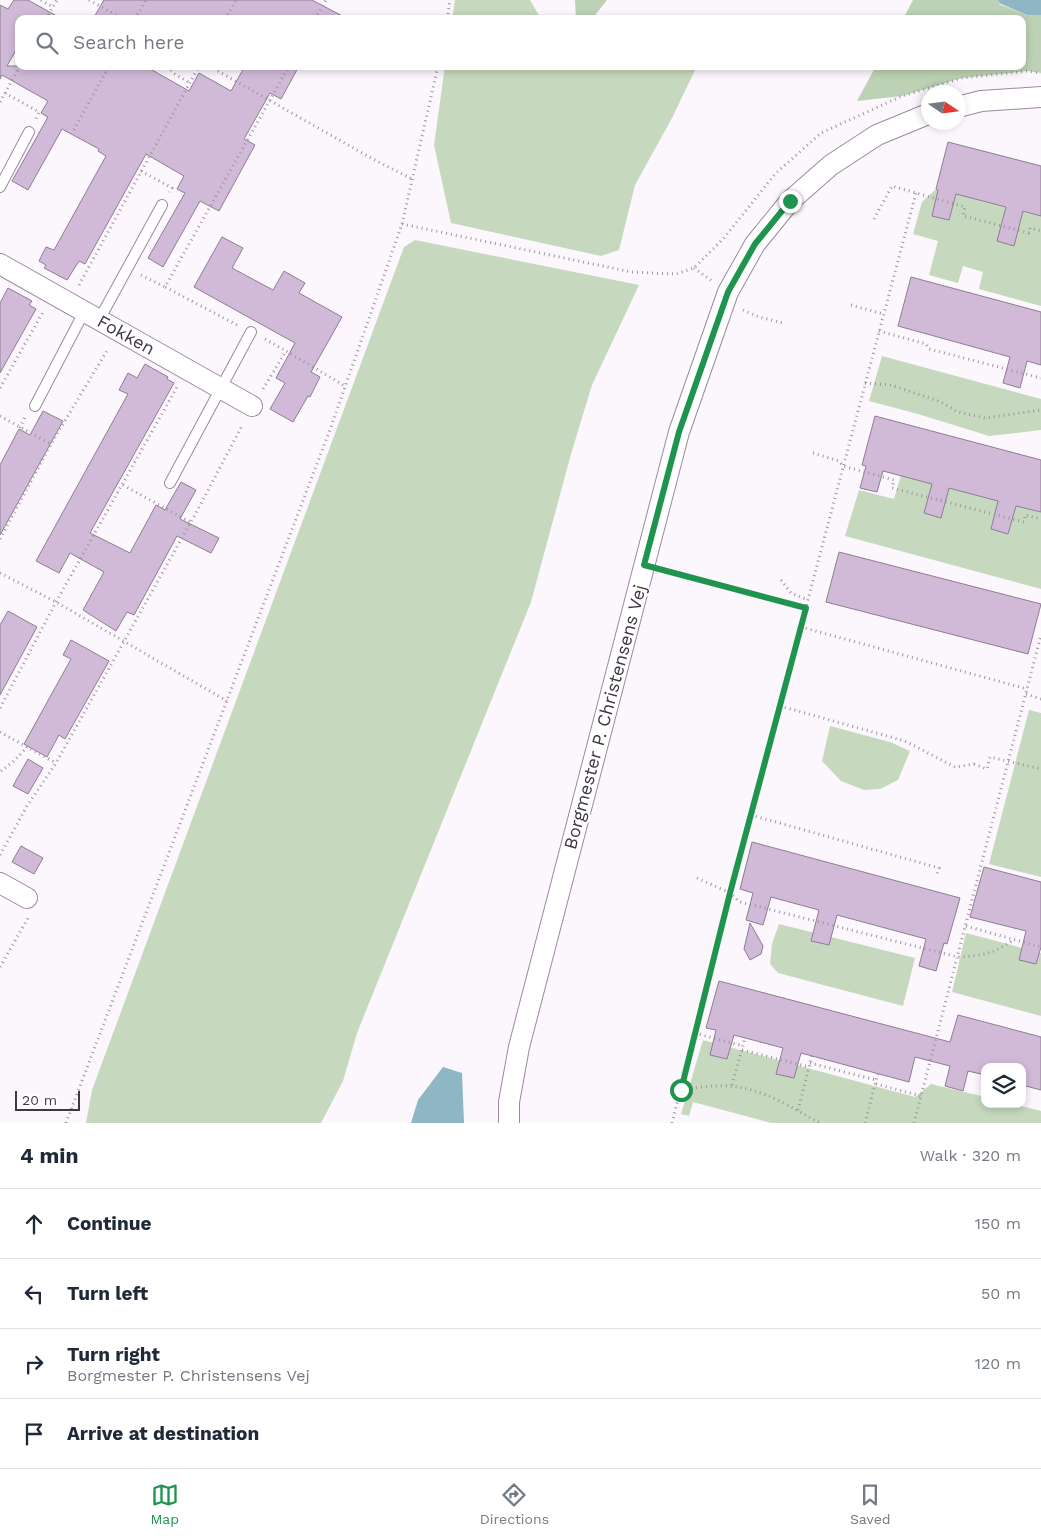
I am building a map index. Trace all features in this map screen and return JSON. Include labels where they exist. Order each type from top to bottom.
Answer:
[{"type":"street","points":[[966,104],[981,101],[1041,97]]},
{"type":"street","name":"Borgmester P. Christensens Vej","points":[[509,1123],[509,1102],[519,1047],[679,432],[728,292],[755,244],[790,201],[831,165],[877,135],[921,117]]},
{"type":"street","name":"Fokken","points":[[0,264],[252,406]]},
{"type":"street","points":[[0,883],[27,898]]},
{"type":"lane","points":[[0,187],[29,132]]},
{"type":"lane","points":[[35,406],[76,307],[127,268],[162,205]]},
{"type":"lane","points":[[170,482],[251,332]]},
{"type":"path","points":[[41,0],[53,7]]},
{"type":"path","points":[[48,15],[57,0]]},
{"type":"path","points":[[89,0],[116,15]]},
{"type":"path","points":[[137,15],[146,0]]},
{"type":"path","points":[[227,15],[236,0]]},
{"type":"path","points":[[317,15],[326,0]]},
{"type":"path","points":[[448,15],[450,0]]},
{"type":"path","points":[[0,102],[18,70]]},
{"type":"path","points":[[74,130],[107,70]]},
{"type":"path","points":[[171,70],[190,83]]},
{"type":"path","points":[[0,388],[76,307],[141,170],[197,70]]},
{"type":"path","points":[[216,70],[412,179]]},
{"type":"path","points":[[165,287],[287,70]]},
{"type":"path","points":[[66,1123],[345,386],[402,224],[437,70]]},
{"type":"path","points":[[402,224],[631,272],[676,274],[694,268],[724,238],[775,174],[821,133],[902,96],[962,78],[1027,71],[1041,73]]},
{"type":"path","points":[[5,93],[40,112],[29,132]]},
{"type":"path","points":[[141,170],[172,188],[162,205]]},
{"type":"path","points":[[874,219],[892,186],[965,207],[963,216],[1029,232],[1030,228],[1041,231]]},
{"type":"path","points":[[672,1123],[730,893],[916,193]]},
{"type":"path","points":[[127,268],[251,332],[345,386]]},
{"type":"path","points":[[851,305],[883,314]]},
{"type":"path","points":[[0,539],[51,444],[118,331]]},
{"type":"path","points":[[879,331],[926,344],[929,349],[1041,378]]},
{"type":"path","points":[[0,855],[27,806],[56,763],[252,406],[286,351]]},
{"type":"path","points":[[0,708],[56,602],[123,485],[186,369]]},
{"type":"path","points":[[865,383],[891,385],[940,402],[958,412],[985,418],[1041,410]]},
{"type":"path","points":[[0,416],[51,444]]},
{"type":"path","points":[[813,453],[840,461],[843,466],[894,480],[892,488],[1024,522],[1025,515],[1041,519]]},
{"type":"path","points":[[123,485],[190,522]]},
{"type":"path","points":[[644,565],[806,608]]},
{"type":"path","points":[[0,573],[56,602],[227,701]]},
{"type":"path","points":[[780,580],[791,593],[808,600]]},
{"type":"path","points":[[801,626],[1027,689]]},
{"type":"path","points":[[914,1123],[1041,635]]},
{"type":"path","points":[[1026,694],[1041,698]]},
{"type":"path","points":[[780,706],[905,741],[955,767],[974,764],[987,769],[990,757],[1041,770]]},
{"type":"path","points":[[0,732],[56,763]]},
{"type":"path","points":[[1,771],[27,747]]},
{"type":"path","points":[[751,815],[939,868],[937,875]]},
{"type":"path","points":[[697,878],[730,893],[740,902],[958,957],[983,955],[999,950],[1013,940]]},
{"type":"path","points":[[0,967],[37,900],[27,898]]},
{"type":"path","points":[[966,926],[1041,947]]},
{"type":"path","points":[[695,1033],[742,1048],[876,1082],[921,1096]]},
{"type":"path","points":[[732,1085],[745,1038]]},
{"type":"path","points":[[798,1110],[812,1056]]},
{"type":"path","points":[[865,1123],[878,1074]]},
{"type":"path","points":[[681,1090],[706,1086],[732,1085],[753,1089],[821,1123]]},
{"type":"green space","points":[[455,0],[530,0],[539,15],[453,15]]},
{"type":"green space","points":[[575,0],[607,0],[595,15],[576,15]]},
{"type":"green space","points":[[913,0],[998,0],[999,4],[1027,15],[1041,15],[1041,73],[1027,71],[962,78],[939,85],[921,85],[921,90],[902,96],[857,101],[874,70],[1026,70],[1026,15],[905,15]]},
{"type":"green space","points":[[444,70],[695,70],[672,118],[635,185],[619,250],[601,256],[451,223],[434,145]]},
{"type":"green space","points":[[936,189],[1041,216],[1041,306],[979,289],[983,272],[963,266],[958,283],[929,275],[938,241],[913,234],[922,202]]},
{"type":"green space","points":[[415,240],[639,285],[592,385],[571,454],[531,602],[357,1033],[343,1081],[321,1123],[86,1123],[92,1090],[404,247]]},
{"type":"green space","points":[[882,356],[1041,399],[1041,430],[989,436],[869,401]]},
{"type":"green space","points":[[901,475],[1041,512],[1041,589],[845,536],[859,490],[894,499]]},
{"type":"green space","points":[[1029,710],[1041,713],[1041,877],[989,864]]},
{"type":"green space","points":[[830,726],[890,742],[910,751],[898,780],[880,789],[864,790],[841,781],[822,761]]},
{"type":"green space","points":[[779,924],[915,958],[903,1006],[778,973],[770,964],[772,944]]},
{"type":"green space","points":[[966,933],[1041,953],[1041,1016],[952,992]]},
{"type":"green space","points":[[703,1040],[915,1097],[931,1084],[981,1096],[981,1108],[1026,1107],[1041,1111],[1041,1123],[771,1123],[693,1102],[689,1116],[681,1114]]},
{"type":"water","points":[[998,0],[1041,0],[1041,15],[1027,15],[999,3]]},
{"type":"water","points":[[443,1067],[462,1073],[464,1123],[411,1123],[418,1100]]},
{"type":"building","points":[[14,0],[28,0],[55,15],[15,15],[15,52],[7,66],[15,66],[15,70],[152,70],[189,91],[199,73],[231,91],[243,70],[297,70],[281,99],[270,93],[244,139],[255,145],[219,211],[200,201],[163,267],[148,258],[185,193],[177,189],[184,176],[146,154],[85,264],[79,261],[67,280],[44,268],[46,265],[39,261],[46,247],[54,250],[106,156],[98,151],[99,149],[62,129],[28,190],[12,181],[48,117],[41,113],[48,101],[2,75],[0,79],[0,5],[8,9]]},
{"type":"building","points":[[104,0],[312,0],[340,15],[95,15]]},
{"type":"building","points":[[948,142],[1041,166],[1041,216],[1023,211],[1014,246],[997,241],[1006,207],[956,194],[949,220],[932,216],[938,190],[936,189]]},
{"type":"building","points":[[222,237],[243,248],[232,268],[273,290],[284,271],[305,283],[299,293],[342,317],[311,372],[320,377],[310,397],[308,396],[293,422],[270,409],[285,383],[276,378],[295,343],[194,287]]},
{"type":"building","points":[[911,277],[1041,312],[1041,365],[1027,361],[1020,388],[1003,383],[1010,357],[898,326]]},
{"type":"building","points":[[8,288],[32,301],[29,305],[36,309],[0,373],[0,303]]},
{"type":"building","points":[[145,364],[168,377],[167,379],[174,383],[90,533],[130,553],[156,505],[165,510],[181,482],[196,490],[180,519],[219,538],[211,553],[177,536],[134,615],[127,612],[116,631],[83,610],[104,572],[70,553],[59,573],[36,561],[128,394],[119,390],[128,373],[137,378]]},
{"type":"building","points":[[43,411],[63,421],[0,535],[0,465],[19,429],[30,435]]},
{"type":"building","points":[[875,416],[1041,460],[1041,512],[1016,506],[1008,534],[991,529],[998,501],[949,488],[941,518],[924,513],[932,484],[883,471],[877,492],[860,488],[866,466],[862,465]]},
{"type":"building","points":[[839,552],[1041,604],[1028,654],[826,602]]},
{"type":"building","points":[[8,611],[37,627],[0,695],[0,625]]},
{"type":"building","points":[[71,640],[109,661],[65,739],[59,735],[47,757],[24,744],[71,659],[63,655]]},
{"type":"building","points":[[28,759],[43,768],[28,794],[13,786]]},
{"type":"building","points":[[752,842],[960,898],[947,944],[944,943],[936,971],[919,966],[926,939],[837,915],[829,945],[811,941],[819,910],[771,897],[763,925],[746,920],[753,893],[740,889]]},
{"type":"building","points":[[21,846],[43,858],[34,874],[12,862]]},
{"type":"building","points":[[984,867],[1041,882],[1041,947],[1036,964],[1019,960],[1026,931],[970,917]]},
{"type":"building","points":[[750,923],[763,946],[761,954],[750,960],[744,949]]},
{"type":"building","points":[[719,981],[950,1042],[958,1015],[1041,1037],[1041,1090],[1026,1086],[1026,1063],[981,1063],[981,1074],[968,1071],[963,1091],[945,1086],[950,1066],[915,1057],[909,1082],[801,1053],[794,1078],[776,1074],[783,1048],[734,1035],[727,1059],[710,1055],[716,1030],[706,1028]]},
{"type":"route","points":[[681,1090],[730,893],[806,608],[644,565],[679,432],[728,292],[755,244],[790,201]]}]
